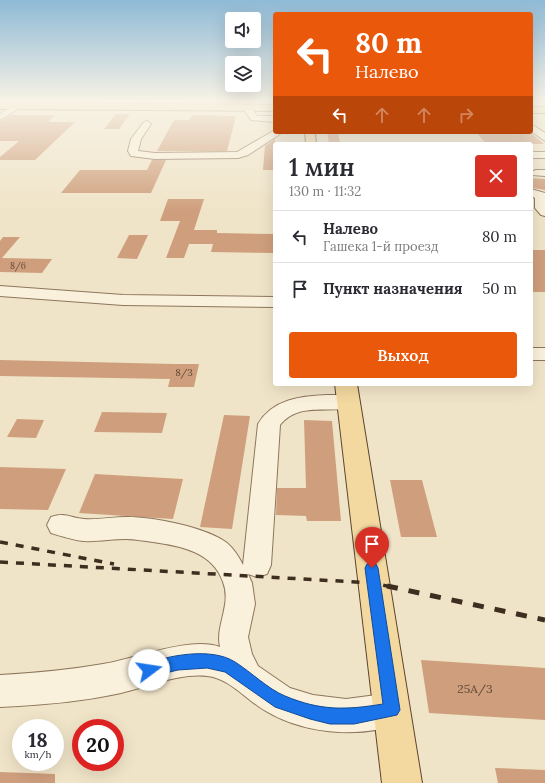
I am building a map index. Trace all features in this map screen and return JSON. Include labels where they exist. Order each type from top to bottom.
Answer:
[{"type":"main road","points":[[348,393],[402,783]]},
{"type":"street","points":[[136,139],[133,150],[135,154],[155,156],[238,155],[267,139]]},
{"type":"street","points":[[533,155],[545,155]]},
{"type":"street","points":[[533,193],[540,196],[541,208],[545,212]]},
{"type":"street","points":[[0,291],[122,300],[273,302]]},
{"type":"street","points":[[533,354],[545,354]]},
{"type":"street","points":[[258,565],[269,424],[275,415],[293,406],[348,393]]},
{"type":"street","points":[[60,525],[83,530],[128,528],[174,534],[201,542],[217,551],[229,564],[238,583],[241,604],[233,637],[237,655],[248,678]]},
{"type":"street","points":[[0,691],[49,688],[120,677],[178,663],[207,660],[229,666],[280,702],[310,712],[330,716],[354,716],[392,710]]},
{"type":"building","points":[[0,139],[58,139],[35,160],[0,160],[0,157],[19,141],[0,141]]},
{"type":"building","points":[[164,139],[230,139],[227,151],[157,151]]},
{"type":"building","points":[[275,139],[275,142],[273,142],[273,170],[263,170],[265,146]]},
{"type":"building","points":[[328,139],[339,139],[340,142],[329,142]]},
{"type":"building","points":[[481,139],[538,139],[544,144],[533,144],[533,142],[484,142]]},
{"type":"building","points":[[152,160],[166,160],[151,193],[61,193],[80,170],[147,170]]},
{"type":"building","points":[[533,178],[545,179],[545,190],[533,188]]},
{"type":"building","points":[[168,199],[204,199],[194,230],[217,230],[217,233],[273,234],[273,253],[211,252],[213,244],[189,244],[184,258],[166,258],[180,221],[160,221]]},
{"type":"building","points":[[129,235],[148,235],[137,259],[117,258]]},
{"type":"building","points":[[3,237],[20,237],[2,258],[52,259],[42,273],[0,272],[0,241]]},
{"type":"building","points":[[533,250],[545,250],[545,292],[533,292]]},
{"type":"building","points":[[0,360],[199,364],[194,387],[168,387],[170,379],[0,376]]},
{"type":"building","points":[[102,412],[167,413],[162,433],[94,432]]},
{"type":"building","points":[[224,415],[250,416],[232,529],[200,527]]},
{"type":"building","points":[[17,419],[44,420],[36,438],[7,437]]},
{"type":"building","points":[[304,420],[332,421],[341,521],[307,521],[306,516],[276,515],[277,488],[306,488]]},
{"type":"building","points":[[0,467],[66,469],[48,510],[0,509]]},
{"type":"building","points":[[95,474],[183,479],[173,519],[79,513]]},
{"type":"building","points":[[390,480],[422,480],[437,537],[401,537]]},
{"type":"building","points":[[421,660],[545,668],[545,720],[429,713]]},
{"type":"building","points":[[495,768],[545,770],[545,783],[498,783]]},
{"type":"building","points":[[0,772],[55,774],[55,783],[0,783]]},
{"type":"railway","points":[[0,542],[114,564]]},
{"type":"railway","points":[[0,562],[374,583],[391,587]]},
{"type":"railway","points":[[387,586],[545,620]]},
{"type":"route","points":[[149,670],[178,663],[207,660],[229,666],[280,702],[310,712],[330,716],[354,716],[392,710],[372,568]]}]
